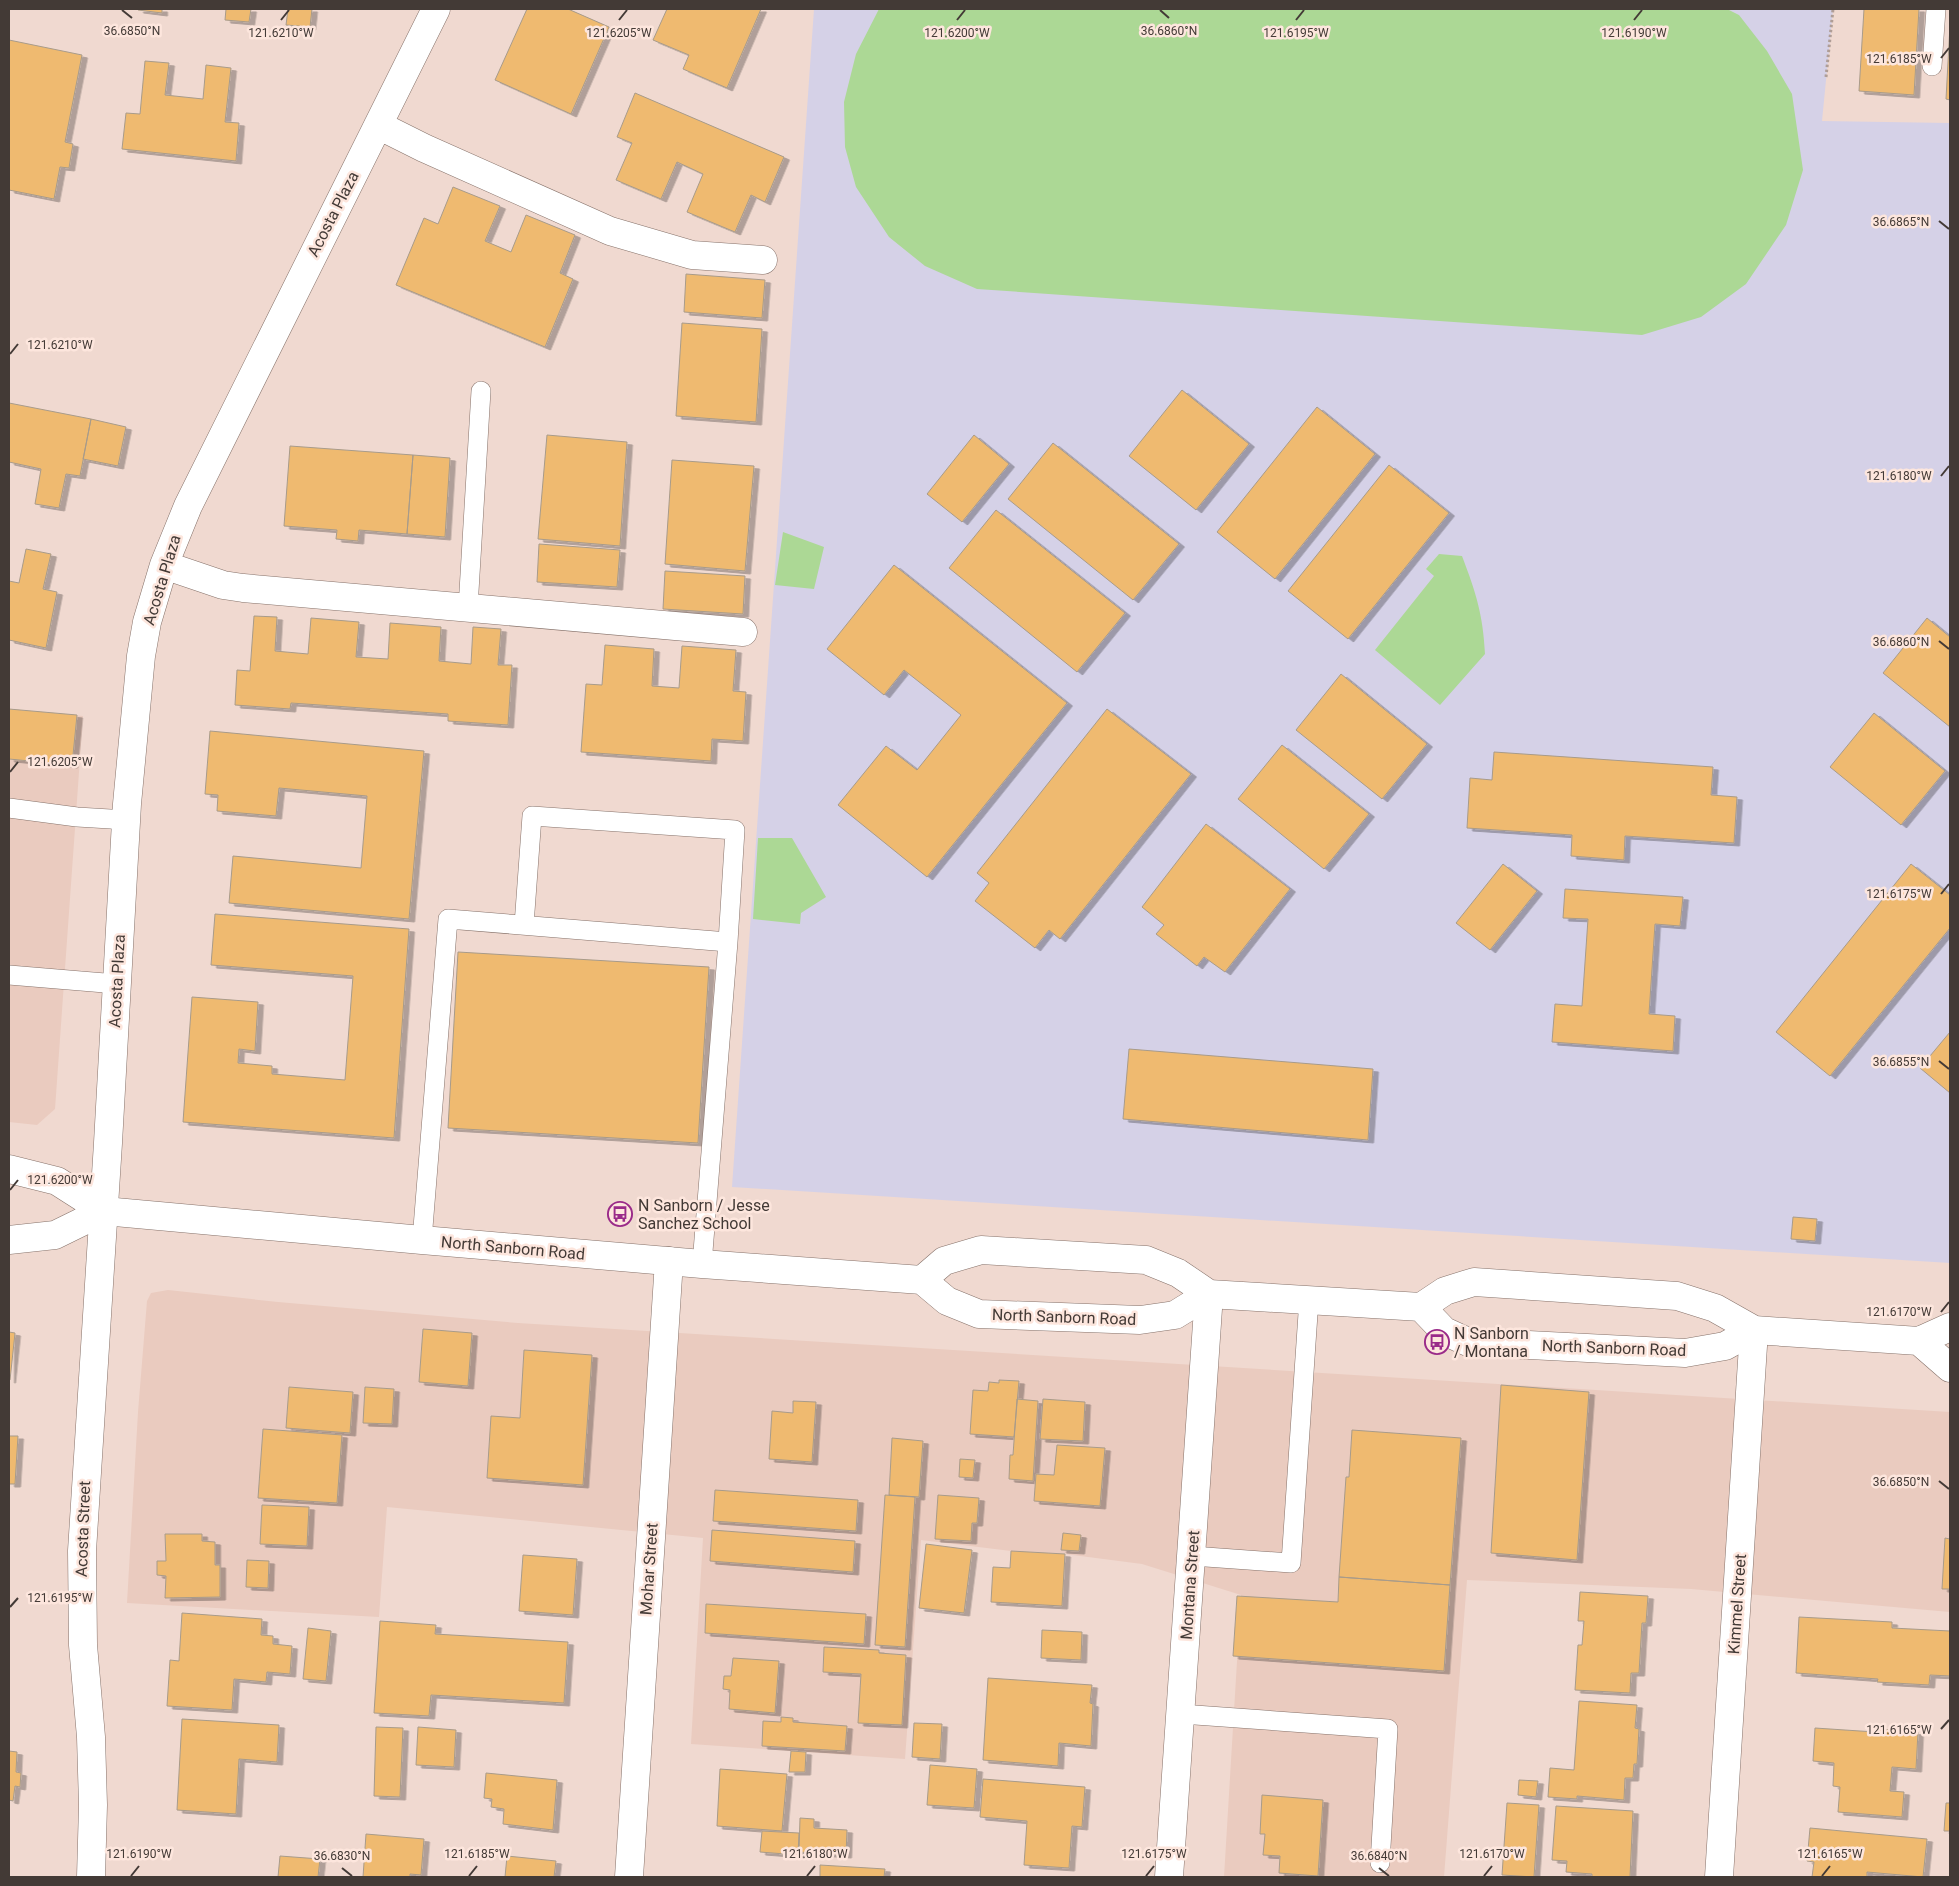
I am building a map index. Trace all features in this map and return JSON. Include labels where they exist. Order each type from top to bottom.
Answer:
[{"type":"street","name":"Acosta Plaza","points":[[104,1211],[127,820],[141,656],[147,622],[164,565],[202,475],[436,9]]},
{"type":"street","points":[[378,125],[424,148],[610,231],[692,255],[763,260]]},
{"type":"street","points":[[164,565],[223,585],[243,588],[743,632]]},
{"type":"street","name":"North Sanborn Road","points":[[9,1169],[57,1181],[104,1211],[702,1264],[922,1280],[947,1301],[979,1314],[1140,1320],[1175,1315],[1209,1294]]},
{"type":"street","points":[[9,1240],[56,1235],[104,1211]]},
{"type":"street","name":"Acosta Street","points":[[91,1877],[93,1805],[91,1738],[83,1645],[82,1551],[104,1211]]},
{"type":"street","points":[[922,1280],[944,1261],[980,1250],[1146,1260],[1178,1273],[1209,1294],[1422,1307],[1445,1290],[1474,1282],[1677,1296],[1715,1308],[1754,1330],[1918,1341],[1950,1327]]},
{"type":"street","name":"Mohar Street","points":[[629,1877],[669,1261]]},
{"type":"street","name":"Montana Street","points":[[1169,1877],[1209,1294]]},
{"type":"street","name":"North Sanborn Road","points":[[1422,1307],[1444,1332],[1468,1342],[1685,1353],[1725,1346],[1754,1330]]},
{"type":"street","name":"Kimmel Street","points":[[1719,1877],[1754,1330]]},
{"type":"street","points":[[1918,1341],[1950,1368]]},
{"type":"lane","points":[[1932,66],[1936,9]]},
{"type":"lane","points":[[468,608],[481,391]]},
{"type":"lane","points":[[9,808],[127,820]]},
{"type":"lane","points":[[524,925],[532,816],[735,830],[728,942],[702,1264]]},
{"type":"lane","points":[[422,1240],[448,919],[728,942]]},
{"type":"lane","points":[[9,975],[117,984]]},
{"type":"lane","points":[[1192,1556],[1290,1563],[1309,1299]]},
{"type":"lane","points":[[1181,1714],[1388,1729],[1380,1863]]},
{"type":"path","points":[[1826,77],[1833,9]]},
{"type":"shaded area","points":[[814,9],[1833,9],[1822,121],[1950,123],[1950,1263],[732,1187]]},
{"type":"shaded area","points":[[9,710],[83,716],[55,1109],[37,1125],[9,1122]]},
{"type":"shaded area","points":[[168,1290],[278,1302],[518,1323],[1950,1412],[1950,1612],[1691,1589],[1467,1580],[1444,1877],[1224,1877],[1241,1595],[1142,1564],[1065,1554],[1011,1551],[921,1540],[905,1759],[691,1744],[703,1538],[387,1507],[379,1617],[127,1603],[138,1412],[147,1301],[151,1293]]},
{"type":"green space","points":[[879,9],[1727,9],[1739,15],[1767,51],[1792,94],[1803,170],[1786,225],[1746,284],[1701,317],[1642,335],[977,289],[925,266],[889,237],[856,187],[845,147],[844,102],[856,54]]},
{"type":"green space","points":[[783,532],[824,547],[814,589],[775,585]]},
{"type":"green space","points":[[1439,554],[1462,556],[1478,604],[1483,627],[1485,654],[1440,705],[1375,650],[1434,576],[1426,569]]},
{"type":"green space","points":[[758,838],[792,838],[826,897],[801,913],[800,924],[753,919]]},
{"type":"building","points":[[162,9],[162,13],[138,10]]},
{"type":"building","points":[[226,9],[251,9],[249,22],[225,20]]},
{"type":"building","points":[[288,9],[312,9],[310,27],[286,25]]},
{"type":"building","points":[[527,9],[568,9],[609,27],[571,114],[495,80]]},
{"type":"building","points":[[667,9],[761,9],[727,88],[683,69],[689,55],[653,40]]},
{"type":"building","points":[[1864,9],[1919,9],[1914,95],[1859,91]]},
{"type":"building","points":[[1950,25],[1950,100],[1946,99]]},
{"type":"building","points":[[9,40],[82,55],[65,142],[73,144],[69,168],[60,167],[54,199],[9,190]]},
{"type":"building","points":[[145,61],[169,63],[165,95],[203,99],[206,65],[231,68],[225,122],[239,123],[236,161],[122,149],[126,113],[140,114]]},
{"type":"building","points":[[635,93],[784,157],[765,202],[751,195],[735,232],[687,212],[703,174],[677,162],[661,199],[616,180],[632,143],[617,137]]},
{"type":"building","points":[[453,187],[500,206],[485,241],[511,252],[526,215],[575,235],[560,273],[573,279],[545,347],[396,285],[424,218],[438,224]]},
{"type":"building","points":[[686,274],[765,280],[762,318],[684,312]]},
{"type":"building","points":[[682,323],[762,329],[756,422],[676,416]]},
{"type":"building","points":[[1182,390],[1249,444],[1196,510],[1129,456]]},
{"type":"building","points":[[9,403],[91,419],[80,476],[66,474],[59,508],[35,504],[41,469],[9,462]]},
{"type":"building","points":[[1317,407],[1375,454],[1275,579],[1217,532]]},
{"type":"building","points":[[91,419],[126,427],[118,466],[83,459]]},
{"type":"building","points":[[547,435],[627,442],[620,546],[538,539]]},
{"type":"building","points":[[974,435],[1009,464],[962,522],[927,494]]},
{"type":"building","points":[[1053,443],[1179,544],[1133,600],[1008,499]]},
{"type":"building","points":[[290,446],[413,455],[407,534],[359,530],[358,541],[336,539],[337,530],[284,526]]},
{"type":"building","points":[[413,455],[450,458],[445,537],[407,534]]},
{"type":"building","points":[[672,460],[754,466],[745,571],[665,564]]},
{"type":"building","points":[[1389,465],[1449,513],[1348,639],[1288,591]]},
{"type":"building","points":[[996,510],[1125,613],[1077,672],[949,568]]},
{"type":"building","points":[[539,544],[620,550],[617,587],[537,582]]},
{"type":"building","points":[[26,549],[51,554],[43,589],[57,592],[46,648],[9,640],[9,581],[19,583]]},
{"type":"building","points":[[894,565],[1067,703],[927,877],[838,805],[886,746],[917,770],[961,715],[904,670],[884,695],[827,649]]},
{"type":"building","points":[[665,571],[745,576],[743,614],[663,609]]},
{"type":"building","points":[[254,616],[277,617],[275,651],[308,654],[311,618],[359,622],[356,657],[388,659],[390,623],[441,627],[439,661],[471,664],[473,627],[501,629],[498,665],[512,665],[508,725],[448,721],[448,714],[291,703],[290,709],[235,705],[237,670],[250,671]]},
{"type":"building","points":[[1927,618],[1950,637],[1950,727],[1883,673]]},
{"type":"building","points":[[605,645],[654,649],[652,686],[679,688],[682,646],[736,650],[733,691],[746,692],[743,741],[712,739],[711,761],[581,752],[586,684],[602,685]]},
{"type":"building","points":[[1341,674],[1427,744],[1382,799],[1296,730]]},
{"type":"building","points":[[9,709],[77,715],[72,765],[9,759]]},
{"type":"building","points":[[1107,709],[1191,774],[1060,939],[1049,930],[1035,948],[975,901],[989,883],[977,873]]},
{"type":"building","points":[[1874,713],[1945,771],[1901,825],[1830,767]]},
{"type":"building","points":[[210,731],[424,751],[409,919],[229,903],[233,856],[361,868],[367,796],[279,788],[276,816],[217,811],[218,795],[205,794]]},
{"type":"building","points":[[1282,745],[1369,814],[1324,869],[1238,799]]},
{"type":"building","points":[[1494,752],[1713,767],[1711,795],[1737,797],[1734,843],[1625,836],[1624,860],[1571,856],[1572,835],[1467,828],[1470,778],[1492,780]]},
{"type":"building","points":[[1206,824],[1290,889],[1225,972],[1204,957],[1197,966],[1156,934],[1164,925],[1142,907]]},
{"type":"building","points":[[1503,864],[1537,891],[1490,950],[1456,923]]},
{"type":"building","points":[[1911,864],[1950,895],[1950,928],[1830,1076],[1776,1032]]},
{"type":"building","points":[[1565,889],[1683,897],[1680,926],[1655,924],[1649,1014],[1675,1016],[1673,1051],[1552,1042],[1555,1004],[1582,1006],[1588,919],[1563,918]]},
{"type":"building","points":[[215,914],[409,929],[394,1138],[183,1122],[192,997],[258,1002],[255,1051],[239,1049],[238,1063],[272,1066],[272,1074],[345,1080],[353,976],[211,965]]},
{"type":"building","points":[[458,952],[709,967],[698,1143],[448,1128]]},
{"type":"building","points":[[1950,1032],[1950,1093],[1920,1068]]},
{"type":"building","points":[[1129,1049],[1373,1069],[1368,1140],[1123,1119]]},
{"type":"building","points":[[1793,1217],[1817,1219],[1815,1241],[1791,1239]]},
{"type":"building","points":[[423,1329],[472,1333],[468,1386],[419,1382]]},
{"type":"building","points":[[9,1332],[15,1333],[10,1380],[9,1380]]},
{"type":"building","points":[[524,1350],[592,1355],[583,1485],[487,1478],[491,1416],[520,1418]]},
{"type":"building","points":[[999,1380],[1019,1381],[1014,1437],[970,1434],[973,1390],[988,1391],[989,1382],[999,1383]]},
{"type":"building","points":[[1501,1385],[1589,1392],[1577,1560],[1491,1553]]},
{"type":"building","points":[[289,1387],[353,1392],[350,1433],[286,1428]]},
{"type":"building","points":[[365,1387],[394,1389],[392,1424],[363,1423]]},
{"type":"building","points":[[1017,1399],[1038,1401],[1033,1481],[1009,1479],[1010,1455],[1013,1455]]},
{"type":"building","points":[[1043,1399],[1085,1402],[1083,1441],[1040,1439]]},
{"type":"building","points":[[793,1401],[816,1402],[812,1462],[769,1459],[772,1411],[793,1413]]},
{"type":"building","points":[[263,1429],[342,1435],[337,1503],[258,1498]]},
{"type":"building","points":[[1352,1430],[1461,1438],[1450,1585],[1339,1577],[1346,1477],[1349,1477]]},
{"type":"building","points":[[9,1436],[18,1436],[15,1484],[9,1484]]},
{"type":"building","points":[[892,1438],[923,1441],[919,1497],[889,1495]]},
{"type":"building","points":[[1057,1445],[1105,1448],[1100,1506],[1034,1501],[1036,1474],[1054,1475]]},
{"type":"building","points":[[960,1459],[975,1460],[973,1478],[959,1477]]},
{"type":"building","points":[[715,1490],[858,1500],[856,1531],[713,1521]]},
{"type":"building","points":[[885,1495],[915,1497],[905,1647],[875,1645]]},
{"type":"building","points":[[938,1495],[979,1498],[977,1523],[972,1523],[971,1541],[935,1539]]},
{"type":"building","points":[[262,1505],[309,1507],[307,1546],[260,1544]]},
{"type":"building","points":[[712,1530],[855,1541],[853,1572],[710,1561]]},
{"type":"building","points":[[1063,1533],[1081,1535],[1079,1551],[1061,1550]]},
{"type":"building","points":[[165,1534],[202,1534],[202,1541],[215,1542],[215,1565],[220,1565],[220,1597],[165,1598],[166,1576],[157,1575],[157,1561],[166,1561]]},
{"type":"building","points":[[1945,1538],[1950,1539],[1950,1589],[1942,1589]]},
{"type":"building","points":[[926,1544],[972,1550],[964,1613],[919,1608]]},
{"type":"building","points":[[1011,1551],[1065,1554],[1062,1606],[991,1602],[993,1567],[1010,1568]]},
{"type":"building","points":[[523,1555],[577,1559],[573,1615],[519,1611]]},
{"type":"building","points":[[247,1560],[269,1561],[268,1588],[246,1587]]},
{"type":"building","points":[[1339,1577],[1450,1585],[1444,1671],[1233,1656],[1237,1596],[1338,1602]]},
{"type":"building","points":[[1580,1592],[1648,1596],[1646,1623],[1642,1623],[1639,1673],[1631,1673],[1630,1693],[1575,1690],[1578,1645],[1582,1645],[1584,1621],[1578,1621]]},
{"type":"building","points":[[706,1604],[866,1614],[864,1644],[705,1633]]},
{"type":"building","points":[[182,1613],[262,1619],[261,1635],[273,1636],[273,1644],[292,1646],[290,1674],[267,1672],[266,1682],[234,1679],[232,1710],[167,1706],[170,1660],[179,1661]]},
{"type":"building","points":[[1799,1617],[1892,1622],[1892,1628],[1950,1631],[1950,1676],[1930,1675],[1929,1685],[1877,1682],[1878,1679],[1796,1673]]},
{"type":"building","points":[[380,1621],[436,1625],[435,1634],[568,1642],[564,1703],[431,1695],[429,1716],[374,1713]]},
{"type":"building","points":[[308,1628],[331,1631],[326,1681],[303,1679]]},
{"type":"building","points":[[1042,1630],[1082,1632],[1081,1660],[1041,1658]]},
{"type":"building","points":[[824,1647],[879,1650],[879,1653],[906,1655],[902,1725],[858,1723],[861,1674],[823,1672]]},
{"type":"building","points":[[733,1658],[779,1661],[775,1713],[729,1709],[730,1690],[723,1689],[724,1676],[731,1676]]},
{"type":"building","points":[[988,1678],[1092,1685],[1090,1703],[1093,1704],[1091,1746],[1059,1743],[1058,1766],[983,1760]]},
{"type":"building","points":[[1579,1701],[1637,1705],[1635,1728],[1639,1729],[1637,1764],[1634,1764],[1633,1778],[1625,1778],[1624,1800],[1577,1796],[1577,1799],[1548,1797],[1550,1768],[1574,1770]]},
{"type":"building","points":[[781,1717],[793,1718],[793,1722],[847,1726],[845,1751],[762,1746],[763,1721],[781,1722]]},
{"type":"building","points":[[182,1719],[279,1725],[277,1762],[239,1759],[236,1814],[177,1810]]},
{"type":"building","points":[[914,1723],[942,1724],[940,1759],[912,1757]]},
{"type":"building","points":[[376,1727],[403,1728],[400,1797],[374,1796]]},
{"type":"building","points":[[418,1727],[456,1730],[454,1767],[416,1765]]},
{"type":"building","points":[[1815,1728],[1875,1732],[1875,1729],[1918,1732],[1916,1769],[1892,1767],[1890,1791],[1904,1792],[1902,1817],[1838,1812],[1840,1787],[1833,1786],[1834,1763],[1813,1761]]},
{"type":"building","points":[[9,1751],[17,1752],[16,1772],[21,1773],[20,1787],[15,1786],[13,1801],[9,1800]]},
{"type":"building","points":[[791,1751],[806,1752],[805,1772],[789,1772]]},
{"type":"building","points":[[930,1765],[977,1769],[974,1808],[927,1805]]},
{"type":"building","points":[[720,1769],[787,1774],[782,1831],[717,1826]]},
{"type":"building","points":[[486,1773],[557,1780],[553,1830],[503,1824],[504,1809],[491,1807],[492,1799],[484,1798]]},
{"type":"building","points":[[983,1779],[1085,1787],[1082,1827],[1072,1826],[1069,1868],[1024,1865],[1027,1821],[980,1817]]},
{"type":"building","points":[[1519,1780],[1538,1781],[1536,1797],[1518,1795]]},
{"type":"building","points":[[1262,1795],[1323,1800],[1318,1876],[1279,1873],[1280,1856],[1263,1855],[1265,1834],[1260,1834]]},
{"type":"building","points":[[1507,1803],[1539,1805],[1534,1877],[1502,1875]]},
{"type":"building","points":[[1946,1803],[1950,1803],[1950,1831],[1944,1831]]},
{"type":"building","points":[[1556,1806],[1633,1811],[1630,1877],[1592,1877],[1592,1874],[1566,1872],[1567,1861],[1552,1860]]},
{"type":"building","points":[[800,1818],[814,1819],[814,1828],[847,1830],[846,1855],[799,1852]]},
{"type":"building","points":[[1810,1828],[1927,1839],[1923,1877],[1867,1872],[1867,1877],[1812,1877],[1814,1862],[1807,1861]]},
{"type":"building","points":[[762,1831],[799,1833],[798,1855],[760,1852]]},
{"type":"building","points":[[366,1834],[424,1839],[421,1875],[410,1874],[410,1877],[363,1877]]},
{"type":"building","points":[[280,1856],[320,1859],[318,1877],[278,1877]]},
{"type":"building","points":[[507,1856],[556,1861],[554,1877],[505,1877]]},
{"type":"building","points":[[820,1865],[885,1869],[884,1877],[820,1877]]},
{"type":"place","name":"N Sanborn / Jesse Sanchez School","points":[[620,1214]]},
{"type":"place","name":"N Sanborn / Montana","points":[[1437,1342]]}]
